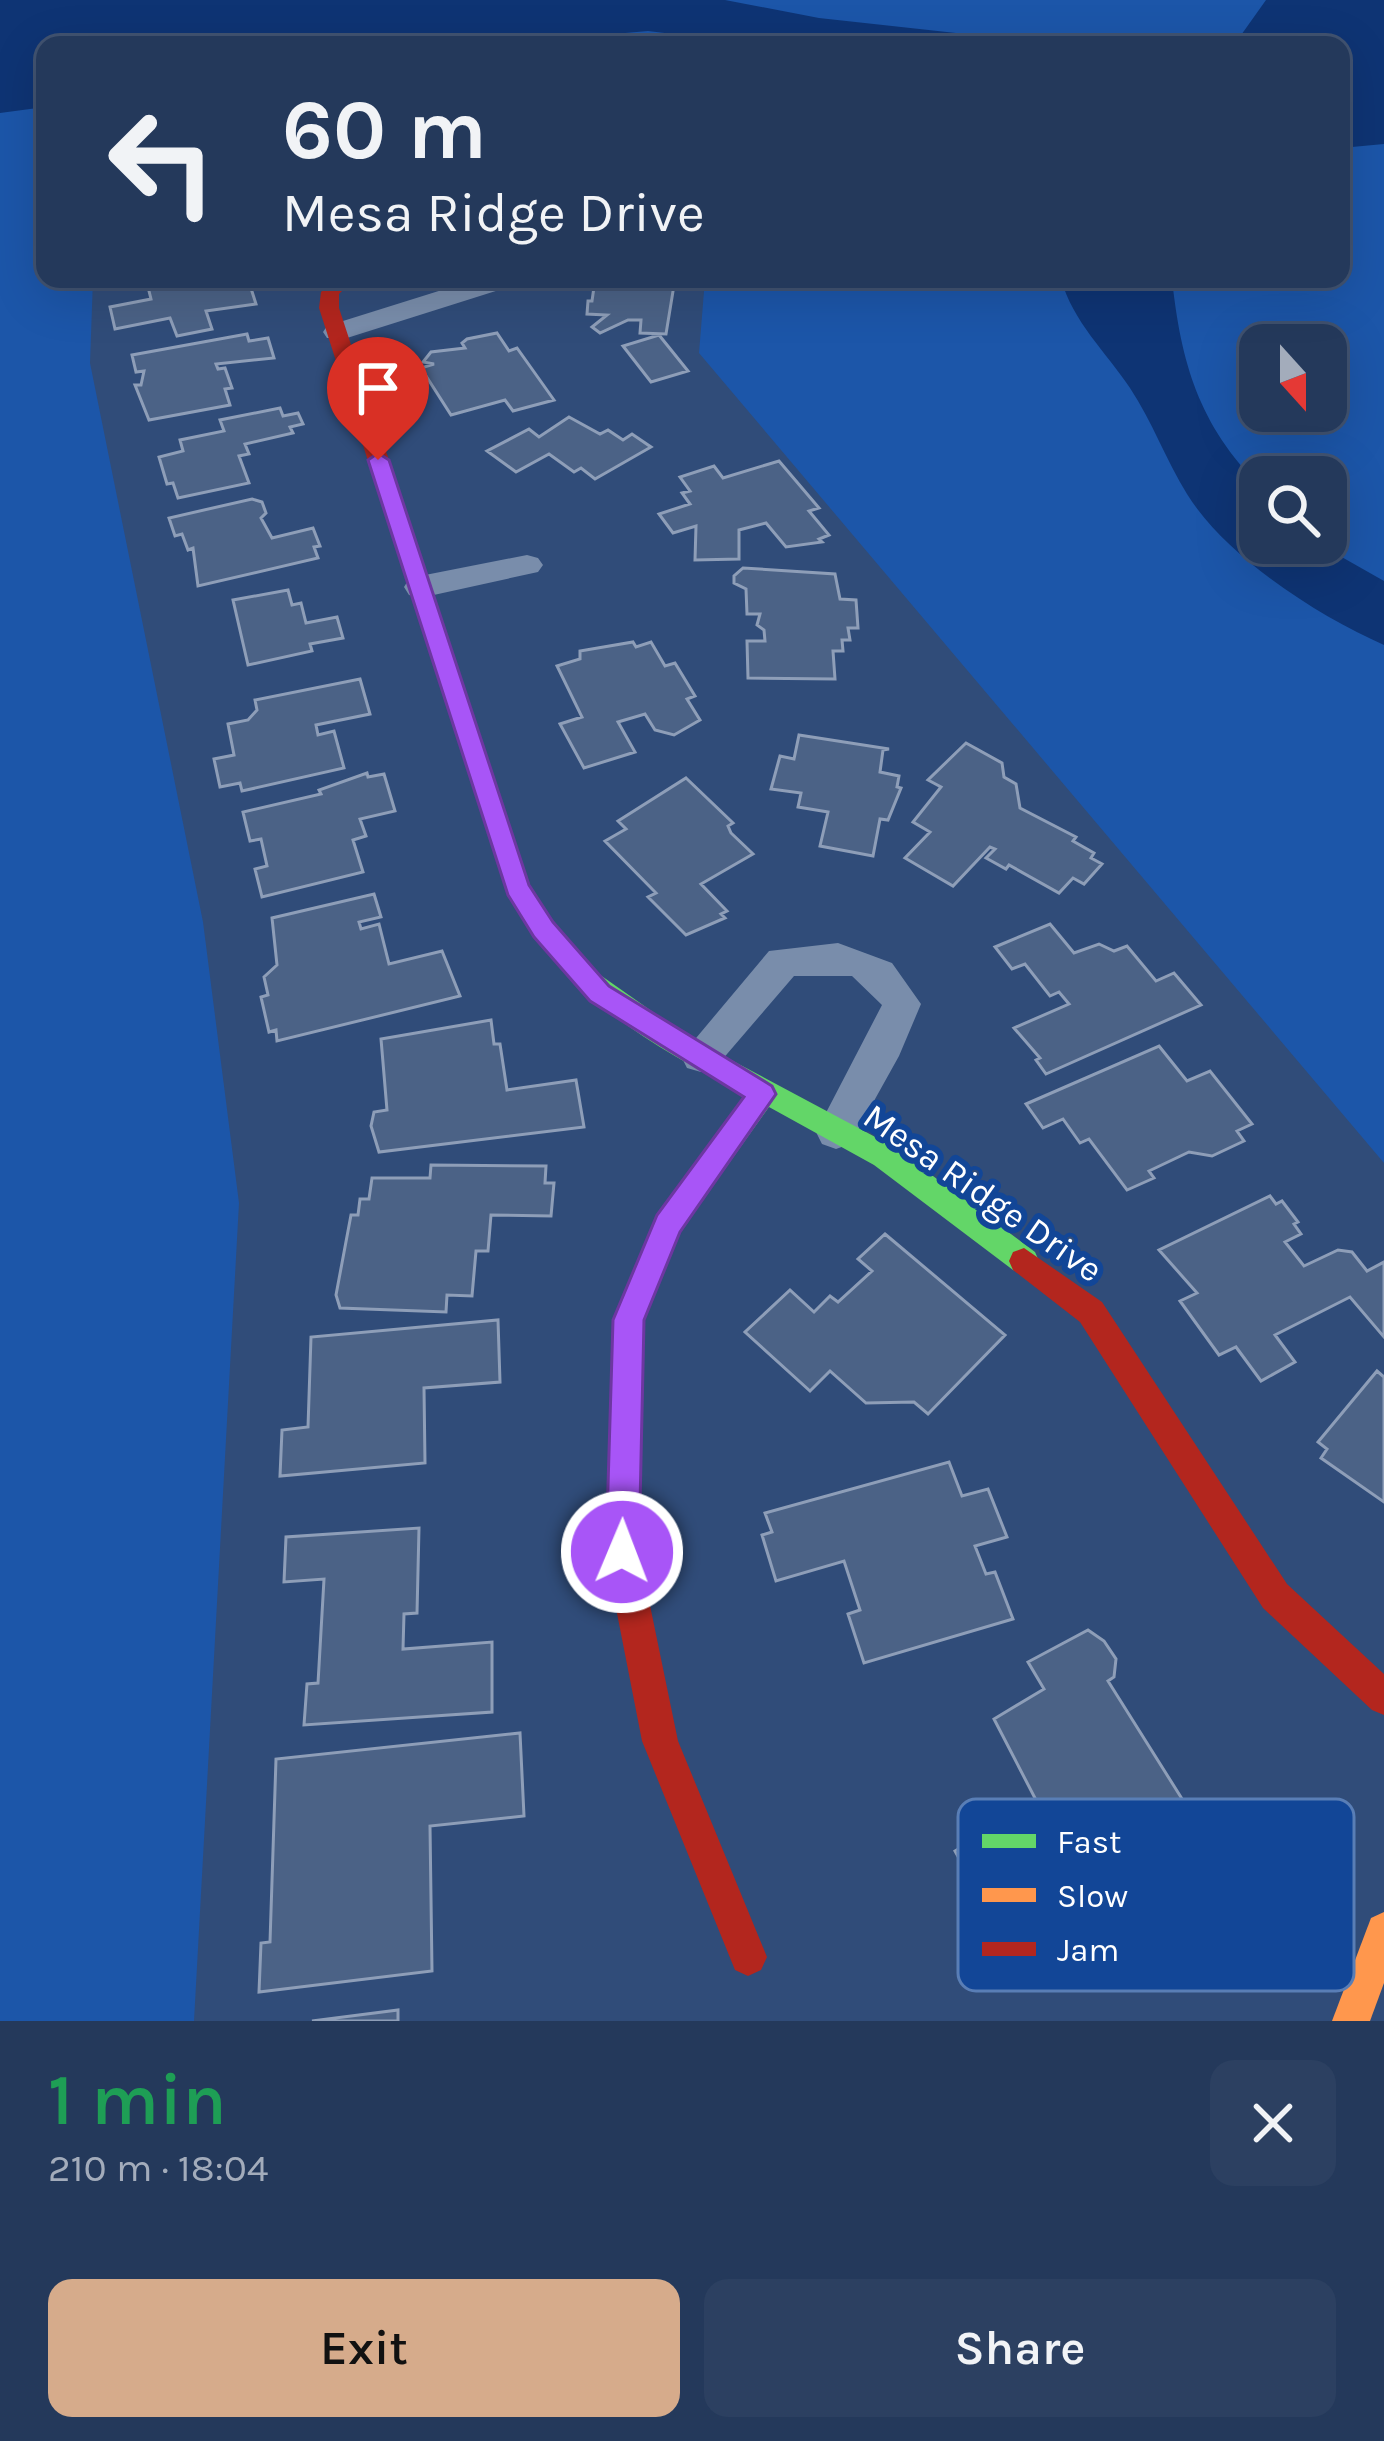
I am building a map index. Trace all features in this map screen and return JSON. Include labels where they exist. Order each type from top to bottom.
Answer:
[{"type":"street","name":"Mesa Ridge Drive","points":[[335,288],[330,292],[337,332],[517,888],[543,930],[599,993],[762,1094],[883,1156],[1091,1312],[1275,1596],[1384,1698]]},
{"type":"street","points":[[337,332],[476,288]]},
{"type":"street","points":[[420,587],[527,565]]},
{"type":"street","points":[[701,1056],[783,962],[847,957],[884,973],[902,1004],[885,1045],[836,1132]]},
{"type":"street","points":[[748,1957],[660,1741],[622,1552],[628,1320],[668,1225],[762,1094]]},
{"type":"street","points":[[1351,2021],[1384,1931]]},
{"type":"shaded area","points":[[0,0],[1384,0],[1384,1163],[699,353],[704,288],[1350,288],[1350,36],[36,36],[36,288],[93,288],[90,363],[203,922],[239,1203],[194,2021],[0,2021]]},
{"type":"shaded area","points":[[0,0],[725,0],[819,18],[972,36],[689,36],[648,31],[591,36],[36,36],[36,108],[0,113]]},
{"type":"shaded area","points":[[1266,0],[1384,0],[1384,144],[1350,147],[1350,36],[1240,36]]},
{"type":"shaded area","points":[[1064,288],[1173,288],[1196,391],[1239,463],[1239,553],[1187,494],[1130,388],[1073,309]]},
{"type":"shaded area","points":[[1347,560],[1384,581],[1384,645],[1331,618],[1252,564],[1347,564]]},
{"type":"building","points":[[148,288],[251,288],[256,304],[206,311],[212,329],[177,336],[170,318],[115,329],[110,307],[151,299]]},
{"type":"building","points":[[594,288],[674,288],[666,334],[640,333],[641,320],[628,320],[600,333],[592,327],[607,315],[587,314],[588,301],[592,301]]},
{"type":"building","points":[[497,333],[509,351],[517,348],[554,400],[513,411],[505,400],[451,415],[421,368],[434,364],[423,362],[431,352],[465,348],[462,343],[467,339]]},
{"type":"building","points":[[247,334],[249,341],[268,338],[274,358],[216,364],[218,369],[225,368],[232,388],[225,389],[230,405],[149,420],[135,385],[141,385],[144,371],[136,372],[132,355]]},
{"type":"building","points":[[659,335],[688,371],[651,382],[623,346]]},
{"type":"building","points":[[280,408],[283,416],[298,413],[303,424],[290,427],[293,433],[245,444],[249,454],[239,456],[249,483],[178,498],[173,483],[167,484],[159,457],[183,451],[180,440],[224,431],[220,420]]},
{"type":"building","points":[[569,417],[600,434],[608,430],[623,440],[632,434],[651,447],[595,479],[581,468],[574,472],[549,454],[516,472],[487,451],[529,429],[539,437]]},
{"type":"building","points":[[779,461],[819,508],[809,511],[829,535],[819,539],[822,542],[786,547],[766,523],[739,530],[739,559],[695,560],[696,526],[673,533],[659,514],[690,504],[682,493],[690,491],[680,477],[714,466],[723,478]]},
{"type":"building","points":[[252,499],[262,502],[266,513],[261,518],[272,538],[313,528],[320,546],[314,547],[318,558],[198,586],[193,548],[188,550],[182,534],[175,536],[169,518]]},
{"type":"building","points":[[743,568],[835,574],[840,599],[856,600],[858,628],[848,628],[850,640],[842,640],[843,651],[833,651],[835,679],[748,678],[747,641],[765,641],[764,630],[757,625],[760,614],[747,614],[746,589],[734,583],[734,576]]},
{"type":"building","points":[[288,590],[292,605],[301,603],[306,623],[337,617],[343,638],[310,644],[312,651],[248,665],[233,600]]},
{"type":"building","points":[[633,642],[636,647],[651,642],[665,666],[675,663],[695,696],[687,699],[700,720],[674,735],[655,730],[645,714],[618,722],[635,752],[584,768],[560,724],[582,717],[557,666],[580,659],[580,651]]},
{"type":"building","points":[[360,679],[370,714],[316,725],[318,735],[334,731],[344,768],[242,791],[240,783],[220,787],[214,759],[234,755],[228,724],[248,720],[257,710],[255,700]]},
{"type":"building","points":[[799,735],[889,749],[883,750],[880,772],[899,776],[897,787],[901,788],[888,820],[880,819],[873,856],[820,846],[828,812],[798,807],[801,793],[771,789],[780,756],[794,759]]},
{"type":"building","points":[[966,743],[1002,763],[1004,777],[1016,784],[1020,808],[1076,837],[1073,841],[1094,853],[1091,858],[1102,864],[1084,884],[1073,878],[1059,893],[1009,865],[1006,869],[986,858],[995,849],[990,847],[953,886],[905,858],[930,832],[913,822],[941,787],[928,780]]},
{"type":"building","points":[[367,773],[368,777],[384,774],[395,811],[360,819],[366,836],[353,840],[363,872],[262,897],[255,869],[267,866],[261,839],[250,841],[243,812],[321,794],[319,790]]},
{"type":"building","points":[[686,778],[733,823],[728,826],[731,833],[753,854],[701,884],[727,911],[721,914],[725,918],[686,935],[648,897],[656,893],[605,841],[626,829],[618,821]]},
{"type":"building","points":[[374,894],[381,917],[359,922],[361,929],[379,924],[389,964],[442,951],[460,996],[277,1041],[276,1030],[269,1032],[261,997],[268,995],[264,977],[277,965],[272,918]]},
{"type":"building","points":[[1050,924],[1074,953],[1099,944],[1114,951],[1127,946],[1156,981],[1174,973],[1201,1005],[1046,1074],[1036,1060],[1040,1058],[1014,1028],[1069,1004],[1059,992],[1050,996],[1025,964],[1012,969],[995,947]]},
{"type":"building","points":[[491,1020],[507,1090],[576,1080],[584,1127],[379,1152],[371,1126],[374,1112],[387,1110],[381,1039]]},
{"type":"building","points":[[1159,1046],[1187,1081],[1210,1071],[1252,1124],[1237,1131],[1244,1141],[1212,1156],[1189,1152],[1149,1171],[1154,1178],[1127,1190],[1089,1139],[1080,1143],[1063,1119],[1043,1128],[1026,1104]]},
{"type":"building","points":[[431,1165],[546,1166],[545,1183],[554,1183],[551,1216],[491,1215],[488,1251],[476,1251],[472,1296],[447,1295],[446,1312],[340,1308],[336,1295],[351,1215],[358,1215],[360,1199],[369,1199],[372,1178],[430,1178]]},
{"type":"building","points":[[1270,1196],[1276,1204],[1282,1201],[1298,1222],[1294,1224],[1301,1234],[1285,1242],[1304,1266],[1338,1250],[1352,1252],[1367,1271],[1384,1262],[1384,1337],[1350,1297],[1275,1335],[1295,1362],[1261,1381],[1236,1347],[1219,1355],[1180,1301],[1197,1293],[1159,1250]]},
{"type":"building","points":[[885,1234],[1005,1335],[928,1414],[914,1402],[866,1403],[830,1371],[810,1391],[745,1332],[790,1290],[814,1312],[830,1296],[838,1302],[872,1271],[858,1259]]},
{"type":"building","points":[[498,1320],[500,1382],[424,1388],[425,1463],[280,1476],[282,1430],[308,1427],[311,1337]]},
{"type":"building","points":[[1377,1371],[1384,1377],[1384,1502],[1321,1458],[1327,1449],[1318,1442]]},
{"type":"building","points":[[949,1462],[962,1496],[988,1489],[1007,1537],[975,1546],[986,1574],[995,1572],[1013,1619],[864,1663],[848,1614],[860,1610],[844,1561],[776,1581],[762,1535],[772,1532],[765,1513]]},
{"type":"building","points":[[419,1528],[417,1613],[404,1614],[403,1649],[492,1642],[492,1712],[304,1725],[307,1684],[318,1683],[324,1579],[284,1582],[286,1537]]},
{"type":"building","points":[[1088,1630],[1104,1641],[1116,1659],[1114,1677],[1108,1681],[1182,1799],[1035,1799],[994,1719],[1044,1689],[1028,1662]]},
{"type":"building","points":[[520,1733],[524,1816],[430,1826],[432,1971],[259,1992],[261,1943],[270,1942],[276,1759]]},
{"type":"building","points":[[398,2010],[398,2021],[312,2021]]},
{"type":"traffic: fast","points":[[498,829],[518,890],[548,938],[587,979],[681,1046],[884,1156],[1024,1261]]},
{"type":"traffic: fast","points":[[652,1264],[668,1225],[762,1094]]},
{"type":"traffic: slow","points":[[1351,2021],[1384,1931]]},
{"type":"traffic: jam","points":[[335,288],[329,308],[498,829]]},
{"type":"traffic: jam","points":[[1024,1261],[1091,1312],[1275,1596],[1384,1698]]},
{"type":"traffic: jam","points":[[652,1264],[628,1320],[622,1552],[660,1741],[748,1957]]},
{"type":"route","points":[[378,460],[517,888],[543,930],[599,993],[762,1094],[668,1225],[628,1320],[622,1552]]}]
